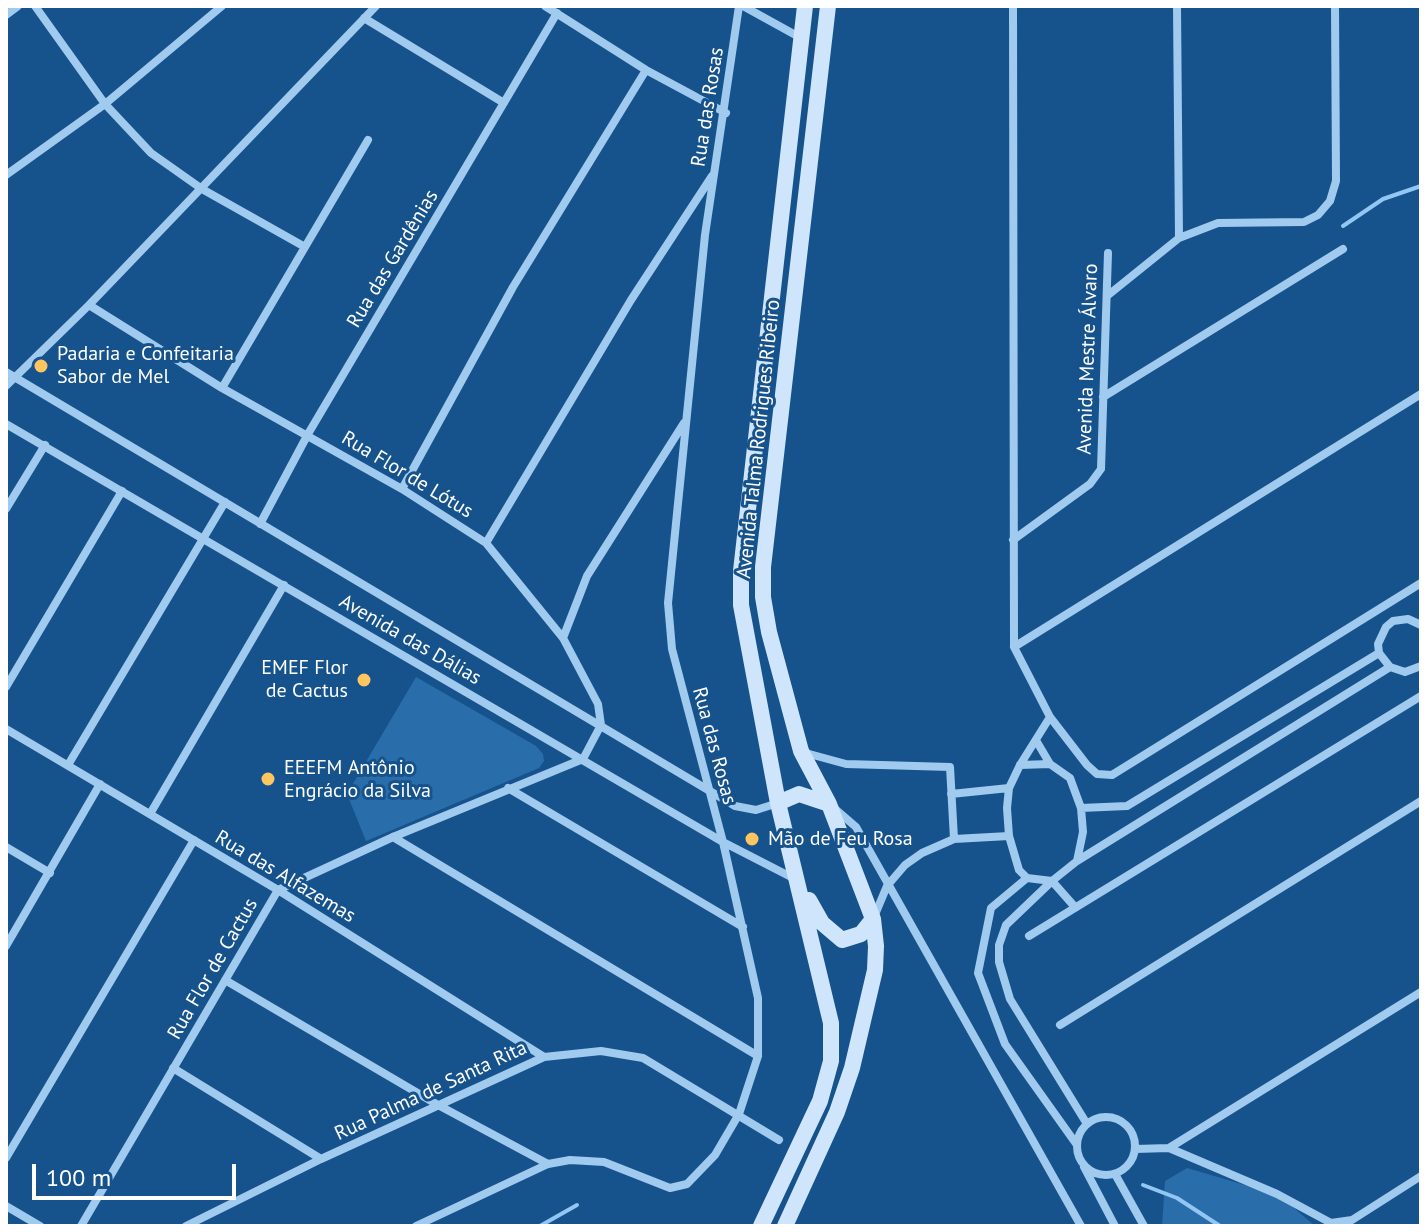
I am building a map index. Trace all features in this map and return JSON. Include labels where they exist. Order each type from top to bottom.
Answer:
[{"type":"main road","name":"Avenida Talma Rodrigues Ribeiro","points":[[761,1226],[820,1101],[831,1061],[831,1023],[778,803],[744,636],[741,571],[805,6]]},
{"type":"main road","name":"Avenida Talma Rodrigues Ribeiro","points":[[785,1226],[837,1112],[852,1068],[875,970],[873,919],[829,804],[801,751],[769,632],[763,567],[828,6]]},
{"type":"main road","points":[[778,803],[799,794],[829,804]]},
{"type":"main road","points":[[798,881],[822,923],[842,940],[861,934],[873,919]]},
{"type":"street","points":[[6,15],[18,6]]},
{"type":"street","points":[[35,6],[105,104],[151,153],[202,189],[305,247]]},
{"type":"street","points":[[6,175],[105,104],[222,6]]},
{"type":"street","points":[[6,386],[202,189],[376,6]]},
{"type":"street","points":[[545,6],[646,70],[726,113]]},
{"type":"street","points":[[741,6],[802,38]]},
{"type":"street","name":"Rua das Rosas","points":[[416,1226],[548,1164],[570,1160],[604,1162],[670,1188],[687,1184],[715,1155],[739,1114],[758,1056],[758,998],[723,842],[672,649],[668,603],[714,173],[741,6]]},
{"type":"street","points":[[1013,6],[1014,647],[1050,717],[1087,765],[1104,776],[1112,775],[1421,583]]},
{"type":"street","points":[[1177,6],[1179,238]]},
{"type":"street","points":[[1107,296],[1179,238],[1218,223],[1304,222],[1318,215],[1330,201],[1336,181],[1335,6]]},
{"type":"street","name":"Rua das Gardênias","points":[[260,524],[308,434],[557,13]]},
{"type":"street","points":[[364,18],[504,103]]},
{"type":"street","points":[[402,489],[513,287],[646,70]]},
{"type":"street","points":[[222,388],[368,140]]},
{"type":"street","points":[[486,543],[631,300],[714,173]]},
{"type":"street","points":[[1103,397],[1343,249]]},
{"type":"street","name":"Avenida Mestre Álvaro","points":[[1013,540],[1090,484],[1101,469],[1108,253]]},
{"type":"street","name":"Rua Flor de Lótus","points":[[89,305],[222,388],[402,489],[486,543],[563,638],[598,704],[601,725]]},
{"type":"street","name":"Avenida das Dálias","points":[[6,372],[709,790],[746,810],[778,803]]},
{"type":"street","points":[[1014,647],[1421,394]]},
{"type":"street","points":[[563,638],[587,576],[687,419]]},
{"type":"street","name":"Avenida das Dálias","points":[[6,424],[723,842],[798,881]]},
{"type":"street","points":[[6,509],[45,445]]},
{"type":"street","points":[[6,687],[122,491]]},
{"type":"street","points":[[68,765],[225,502]]},
{"type":"street","points":[[150,814],[284,585]]},
{"type":"street","points":[[1383,607],[1393,621]]},
{"type":"street","points":[[1421,625],[1408,619],[1393,621],[1381,635],[1379,653],[1390,667],[1405,672],[1421,668]]},
{"type":"street","points":[[1081,808],[1127,806],[1379,653]]},
{"type":"street","points":[[1087,1124],[1010,999],[999,962],[999,945],[1006,925],[1077,861],[1390,667]]},
{"type":"street","points":[[1029,936],[1421,696]]},
{"type":"street","points":[[1050,717],[1009,788],[1009,836],[1019,870],[1027,878],[1052,881],[1074,906]]},
{"type":"street","points":[[583,759],[601,725]]},
{"type":"street","name":"Rua das Alfazemas","points":[[6,729],[278,890],[544,1057]]},
{"type":"street","points":[[1037,742],[1050,764],[1070,778],[1081,808],[1083,832],[1077,861]]},
{"type":"street","points":[[801,751],[846,764],[950,767],[954,839]]},
{"type":"street","name":"Rua Flor de Cactus","points":[[81,1226],[278,890],[393,837],[583,759]]},
{"type":"street","points":[[1020,765],[1050,764]]},
{"type":"street","points":[[6,946],[100,784]]},
{"type":"street","points":[[508,788],[743,927]]},
{"type":"street","points":[[951,794],[1009,788]]},
{"type":"street","points":[[1060,1025],[1421,801]]},
{"type":"street","points":[[829,804],[856,827],[1081,1226]]},
{"type":"street","points":[[873,919],[887,886],[912,859],[954,839],[1009,836]]},
{"type":"street","points":[[393,837],[758,1056]]},
{"type":"street","points":[[6,1158],[194,840]]},
{"type":"street","points":[[6,847],[50,873]]},
{"type":"street","points":[[1027,878],[991,908],[978,973],[1005,1044],[1077,1145],[1082,1163],[1115,1226]]},
{"type":"street","points":[[225,980],[438,1105],[548,1164]]},
{"type":"street","points":[[1169,1148],[1421,992]]},
{"type":"street","name":"Rua Palma de Santa Rita","points":[[186,1226],[321,1159],[544,1057],[601,1051],[643,1058],[779,1140]]},
{"type":"street","points":[[173,1068],[321,1159]]},
{"type":"street","points":[[1077,1145],[1087,1124],[1106,1117],[1124,1123],[1135,1139],[1129,1165],[1115,1174],[1091,1172],[1082,1163]]},
{"type":"street","points":[[1135,1149],[1169,1148],[1250,1181],[1331,1223],[1352,1220],[1421,1176]]},
{"type":"street","points":[[1115,1174],[1144,1226]]},
{"type":"street","points":[[6,1206],[40,1226]]},
{"type":"shaded area","points":[[416,677],[536,746],[543,754],[544,761],[539,768],[366,841],[347,794]]},
{"type":"shaded area","points":[[1187,1168],[1279,1195],[1315,1226],[1162,1226],[1165,1181]]},
{"type":"waterway","points":[[1343,226],[1383,199],[1421,186]]},
{"type":"waterway","points":[[1143,1185],[1177,1198],[1220,1226]]},
{"type":"waterway","points":[[540,1226],[577,1205]]},
{"type":"place","name":"Padaria e Confeitaria Sabor de Mel","points":[[41,366]]},
{"type":"place","name":"EMEF Flor de Cactus","points":[[364,680]]},
{"type":"place","name":"EEEFM Antônio Engrácio da Silva","points":[[268,779]]},
{"type":"place","name":"Mão de Feu Rosa","points":[[752,839]]}]
